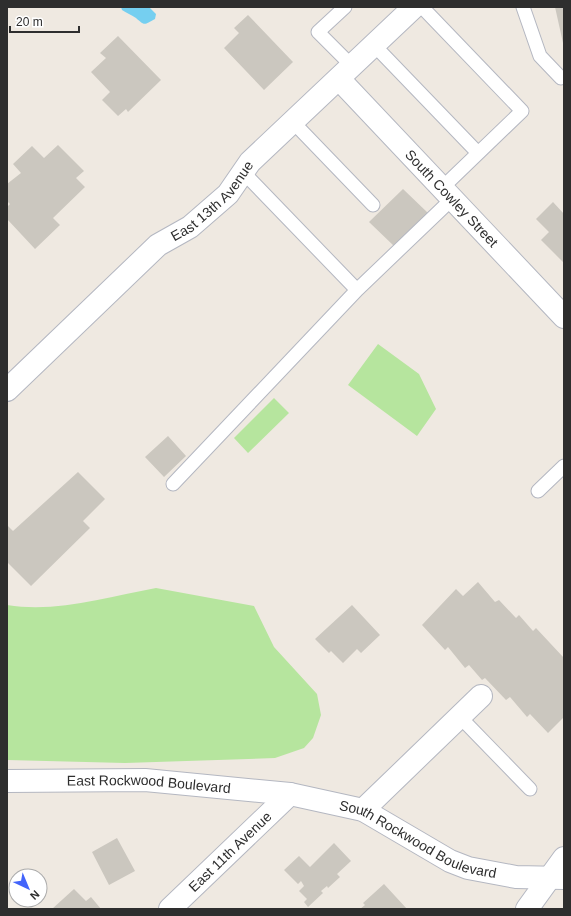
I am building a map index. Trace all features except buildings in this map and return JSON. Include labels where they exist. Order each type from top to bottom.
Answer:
[{"type":"street","name":"East 13th Avenue","points":[[7,390],[158,245],[190,227],[228,194],[250,162],[414,7]]},
{"type":"street","name":"South Cowley Street","points":[[345,72],[447,194],[564,317]]},
{"type":"street","points":[[362,810],[481,696]]},
{"type":"street","name":"East Rockwood Boulevard","points":[[7,781],[145,780],[290,794]]},
{"type":"street","name":"South Rockwood Boulevard","points":[[290,794],[362,810],[450,861],[468,868],[516,877],[556,878]]},
{"type":"street","name":"East 11th Avenue","points":[[170,909],[290,794]]},
{"type":"street","points":[[527,909],[556,878],[564,858]]},
{"type":"lane","points":[[345,7],[318,32],[345,72]]},
{"type":"lane","points":[[173,484],[447,194],[478,153],[522,111],[422,7]]},
{"type":"lane","points":[[523,7],[540,56],[560,78]]},
{"type":"lane","points":[[374,45],[478,153]]},
{"type":"lane","points":[[293,122],[374,205]]},
{"type":"lane","points":[[243,172],[357,290]]},
{"type":"lane","points":[[538,491],[564,466]]},
{"type":"lane","points":[[460,716],[530,789]]},
{"type":"green space","points":[[378,344],[419,374],[436,409],[417,436],[348,385]]},
{"type":"green space","points":[[274,398],[289,413],[248,453],[234,438]]},
{"type":"green space","points":[[156,588],[254,606],[274,647],[317,694],[321,715],[313,738],[304,748],[275,758],[125,763],[7,760],[7,605],[26,607],[63,606]]},
{"type":"water","points":[[121,7],[149,7],[156,14],[155,19],[145,24],[122,10]]}]
